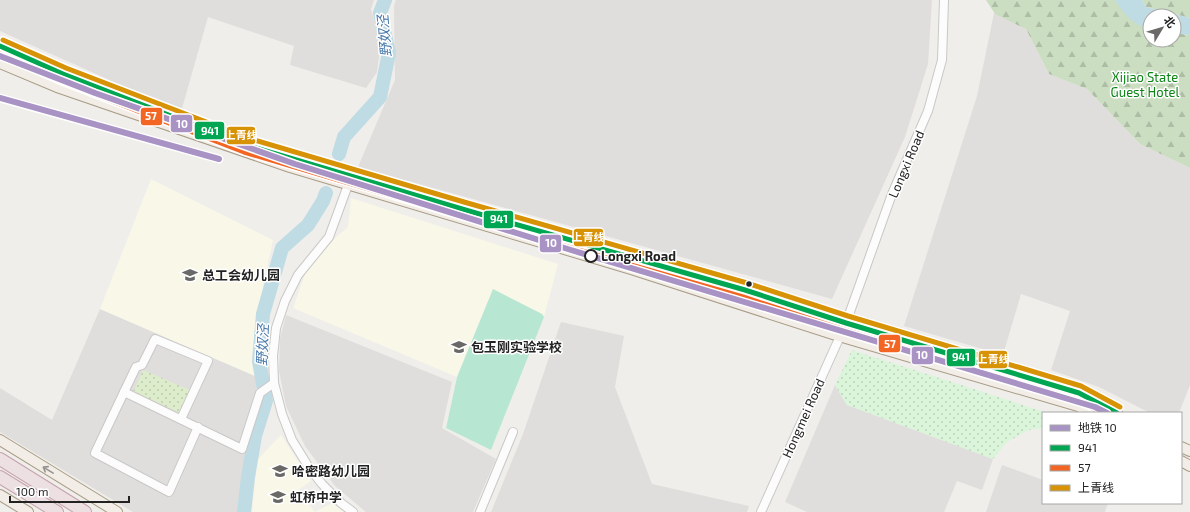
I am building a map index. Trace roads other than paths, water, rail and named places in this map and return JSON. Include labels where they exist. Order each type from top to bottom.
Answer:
[{"type":"highway","points":[[0,459],[85,512]]},
{"type":"highway","points":[[0,477],[57,512]]},
{"type":"main road","points":[[0,46],[62,74],[246,145],[745,290],[846,323],[1079,393],[1115,412]]},
{"type":"main road","points":[[0,63],[58,87],[290,167],[631,269],[839,336],[1078,406],[1088,412]]},
{"type":"main road","points":[[0,440],[117,512]]},
{"type":"main road","points":[[0,495],[28,512]]},
{"type":"street","name":"Longxi Road","points":[[846,323],[892,194],[928,111],[942,60],[944,0]]},
{"type":"street","points":[[348,185],[329,237],[298,275],[285,301],[276,328],[273,356],[274,383],[282,414],[292,440],[308,466],[322,484],[341,503],[353,512]]},
{"type":"street","name":"Hongmei Road","points":[[761,512],[846,323]]},
{"type":"street","points":[[181,419],[208,361],[155,339],[142,365],[136,367],[95,454],[169,492],[198,427]]},
{"type":"street","points":[[124,392],[242,449],[260,393],[274,383]]},
{"type":"street","points":[[480,512],[513,432]]},
{"type":"water","points":[[1115,0],[1142,0],[1146,7],[1150,8],[1142,8],[1142,26],[1134,22],[1122,10]]},
{"type":"water","points":[[1182,16],[1190,18],[1190,35],[1182,34]]},
{"type":"waterway","name":"野奴泾","points":[[339,154],[344,137],[380,97],[389,53],[380,13],[385,0]]},
{"type":"waterway","name":"野奴泾","points":[[244,512],[255,436],[266,401],[259,361],[263,314],[282,248],[308,225],[323,201],[326,193]]},
{"type":"metro line","name":"10","points":[[0,56],[95,93],[295,164],[571,250],[1095,407],[1105,412]]},
{"type":"metro line","name":"10","points":[[0,98],[219,159]]},
{"type":"place","name":"Longxi Road","points":[[591,256]]},
{"type":"place","name":"总工会幼儿园","points":[[190,275]]},
{"type":"place","name":"包玉刚实验学校","points":[[459,347]]},
{"type":"place","name":"哈密路幼儿园","points":[[280,471]]},
{"type":"place","name":"虹桥中学","points":[[278,497]]},
{"type":"park label","name":"Xijiao State Guest Hotel","points":[[1145,84]]}]
